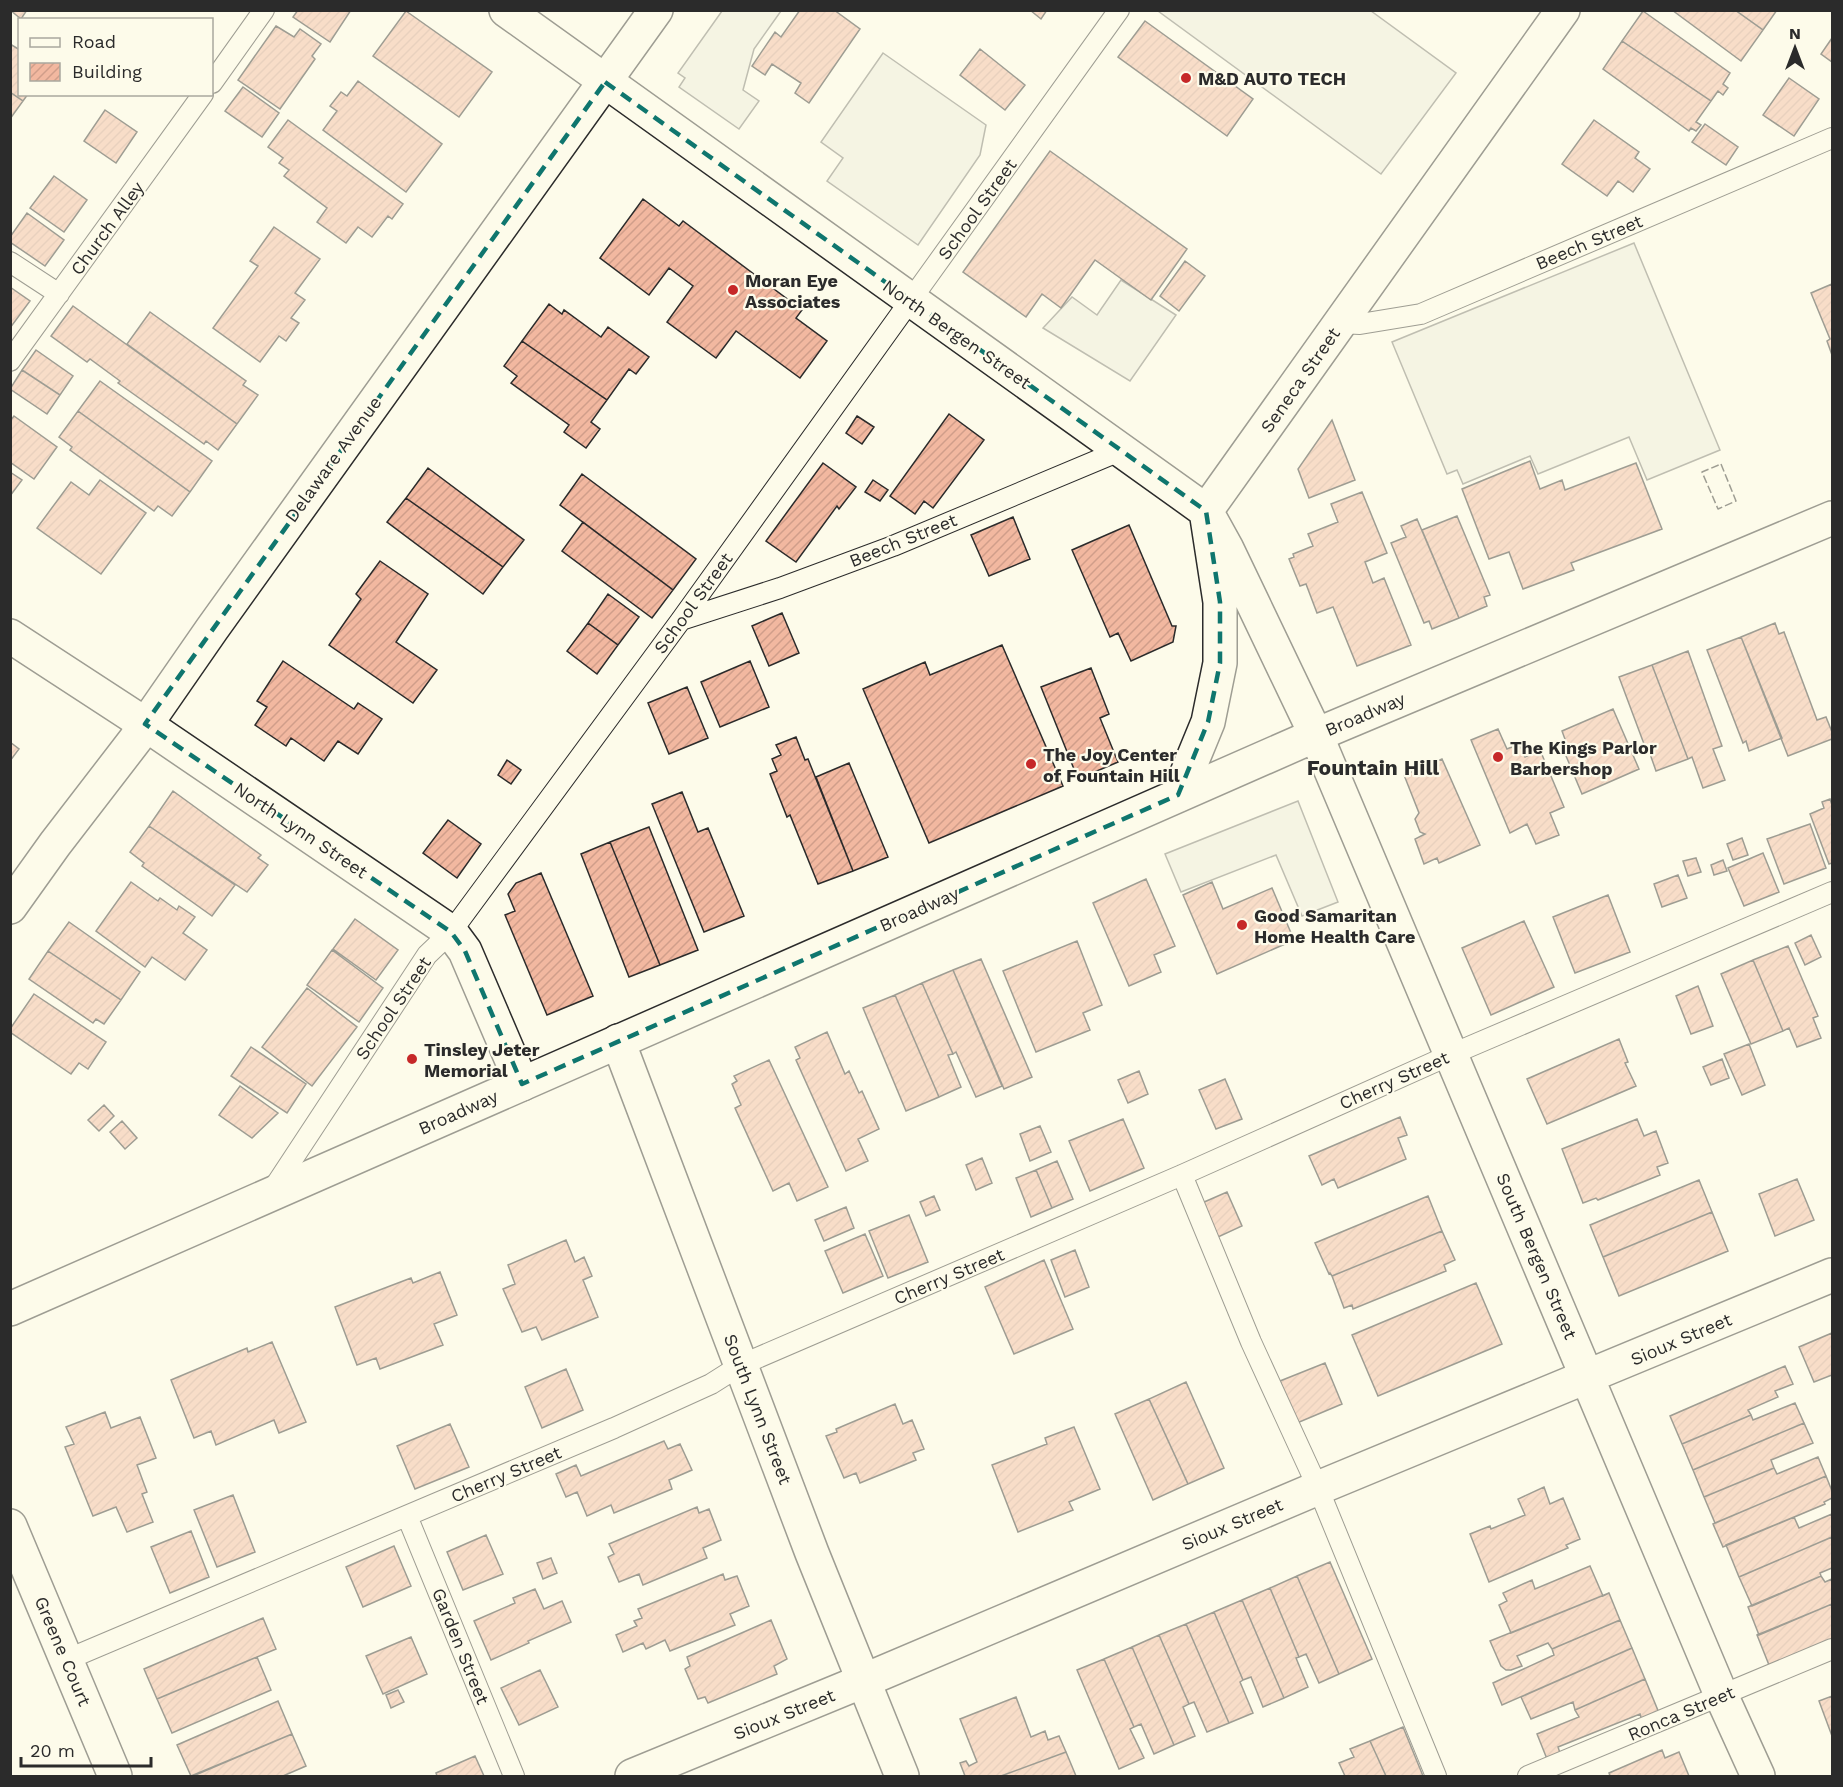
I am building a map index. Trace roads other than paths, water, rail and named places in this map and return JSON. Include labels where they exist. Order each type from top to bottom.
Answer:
[{"type":"street","name":"North Bergen Street","points":[[506,10],[1206,511],[1227,549],[1316,735]]},
{"type":"street","name":"Delaware Avenue","points":[[10,907],[145,724],[656,10]]},
{"type":"street","name":"Seneca Street","points":[[1206,511],[1563,10]]},
{"type":"street","points":[[1178,795],[1208,722],[1220,663],[1220,602],[1206,511]]},
{"type":"street","name":"Broadway","points":[[10,1310],[1316,735],[1833,518]]},
{"type":"street","name":"North Lynn Street","points":[[10,636],[145,724],[451,932],[465,951],[522,1084]]},
{"type":"street","name":"South Bergen Street","points":[[1316,735],[1722,1696],[1758,1776]]},
{"type":"street","name":"South Lynn Street","points":[[618,1041],[863,1681],[902,1776]]},
{"type":"street","name":"Sioux Street","points":[[632,1776],[863,1681],[1318,1488],[1832,1276]]},
{"type":"street","name":"Greene Court","points":[[10,1526],[116,1776]]},
{"type":"lane","points":[[213,82],[264,10]]},
{"type":"lane","name":"School Street","points":[[268,1196],[427,955],[451,932],[681,620],[1119,10]]},
{"type":"lane","name":"Church Alley","points":[[10,361],[202,96]]},
{"type":"lane","name":"Beech Street","points":[[1340,323],[1360,324],[1421,315],[1833,138]]},
{"type":"lane","points":[[10,262],[59,294]]},
{"type":"lane","name":"Beech Street","points":[[681,620],[780,588],[893,546],[1122,450]]},
{"type":"lane","name":"Cherry Street","points":[[66,1660],[701,1389],[741,1365],[1182,1175],[1450,1055],[1833,892]]},
{"type":"lane","points":[[1182,1175],[1251,1342],[1318,1488],[1436,1776]]},
{"type":"lane","name":"Garden Street","points":[[407,1516],[514,1776]]},
{"type":"lane","name":"Ronca Street","points":[[1528,1776],[1833,1649]]},
{"type":"place","name":"M&D AUTO TECH","points":[[1186,78]]},
{"type":"place","name":"Moran Eye Associates","points":[[733,290]]},
{"type":"place","name":"The Kings Parlor Barbershop","points":[[1498,757]]},
{"type":"place","name":"The Joy Center of Fountain Hill","points":[[1031,764]]},
{"type":"place","name":"Good Samaritan Home Health Care","points":[[1242,925]]},
{"type":"place","name":"Tinsley Jeter Memorial","points":[[412,1059]]},
{"type":"district","name":"Fountain Hill","points":[[1373,767]]}]
